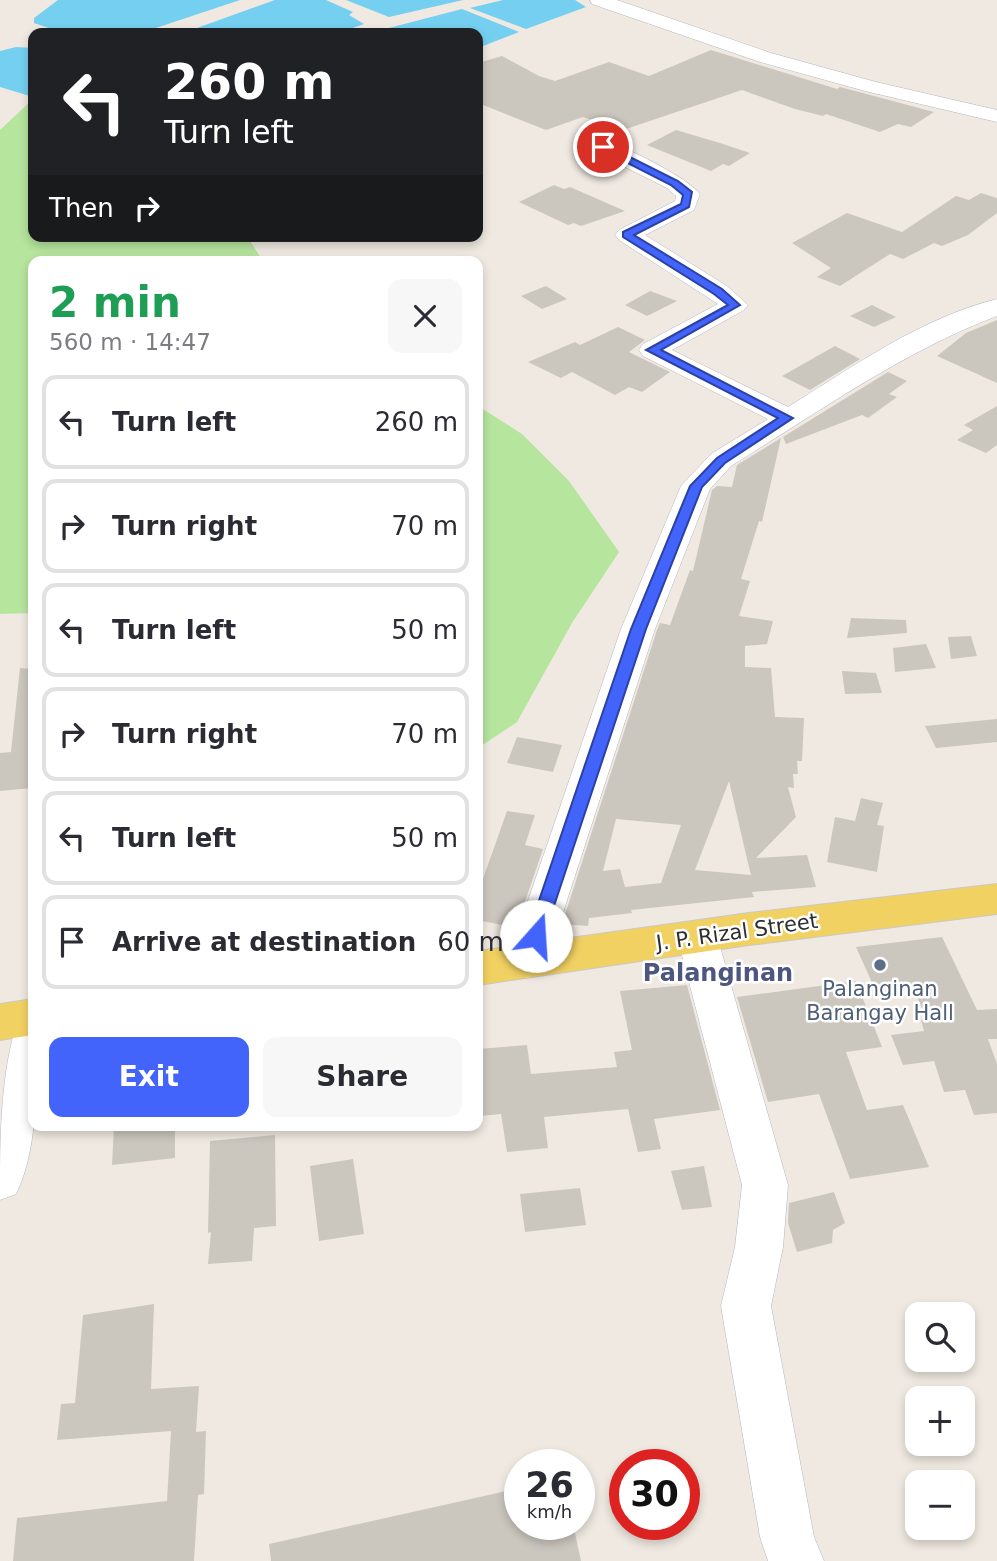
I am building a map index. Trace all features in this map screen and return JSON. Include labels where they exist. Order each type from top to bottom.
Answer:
[{"type":"main road","name":"J. P. Rizal Street","points":[[483,967],[697,936],[997,899]]},
{"type":"main road","points":[[0,1022],[28,1018]]},
{"type":"street","points":[[599,0],[764,57],[997,116]]},
{"type":"street","points":[[969,110],[997,95]]},
{"type":"street","points":[[603,147],[675,183],[688,194],[685,205],[627,234],[718,291],[735,305],[652,350],[787,418]]},
{"type":"street","points":[[527,961],[638,629],[696,486],[721,460],[787,418],[946,326],[997,307]]},
{"type":"street","points":[[697,936],[765,1185],[759,1247],[746,1306],[787,1537],[796,1561]]},
{"type":"street","points":[[0,1180],[28,1054]]},
{"type":"green space","points":[[28,104],[28,242],[251,242],[260,256],[28,256],[28,613],[0,614],[0,130]]},
{"type":"green space","points":[[483,409],[522,434],[569,481],[619,552],[572,623],[517,722],[483,745]]},
{"type":"water","points":[[58,0],[240,0],[156,28],[48,28],[34,23],[34,18]]},
{"type":"water","points":[[275,0],[326,0],[353,12],[349,15],[364,24],[353,28],[197,28]]},
{"type":"water","points":[[346,0],[463,0],[389,17]]},
{"type":"water","points":[[503,0],[575,0],[586,7],[526,29],[470,8]]},
{"type":"water","points":[[462,9],[519,32],[483,46],[483,28],[389,28]]},
{"type":"water","points":[[16,47],[28,48],[28,95],[0,87],[0,51]]},
{"type":"building","points":[[711,50],[837,89],[840,87],[934,112],[911,127],[898,124],[880,132],[826,114],[823,116],[795,109],[742,90],[623,130],[583,117],[546,130],[483,105],[483,62],[502,56],[539,76],[555,81],[609,62],[649,76]]},
{"type":"building","points":[[676,130],[750,153],[729,166],[723,164],[711,171],[647,145]]},
{"type":"building","points":[[554,185],[564,189],[570,187],[625,211],[581,226],[574,223],[568,225],[519,202]]},
{"type":"building","points":[[981,193],[997,198],[997,213],[968,235],[942,246],[934,243],[903,259],[890,254],[840,286],[817,277],[831,268],[792,243],[847,213],[902,232],[956,196],[969,200]]},
{"type":"building","points":[[546,286],[567,299],[542,309],[521,296]]},
{"type":"building","points":[[650,291],[677,301],[647,316],[625,305]]},
{"type":"building","points":[[872,305],[896,317],[874,327],[850,316]]},
{"type":"building","points":[[997,320],[997,383],[937,356],[966,333]]},
{"type":"building","points":[[618,327],[645,340],[629,352],[670,372],[642,392],[629,387],[615,395],[572,372],[561,378],[528,362],[575,342],[580,345]]},
{"type":"building","points":[[835,346],[860,359],[810,390],[782,376]]},
{"type":"building","points":[[888,372],[907,381],[889,394],[897,397],[868,418],[862,415],[786,444],[783,437]]},
{"type":"building","points":[[997,406],[997,445],[986,453],[957,440],[973,430],[964,425]]},
{"type":"building","points":[[781,438],[762,522],[759,521],[741,579],[750,581],[739,616],[773,621],[767,644],[745,646],[745,667],[771,668],[775,717],[804,718],[802,761],[797,761],[798,774],[793,774],[794,788],[788,787],[796,817],[756,858],[807,855],[816,887],[752,892],[754,897],[631,910],[632,913],[589,918],[588,926],[562,924],[657,630],[660,623],[670,625],[690,570],[693,571],[712,490],[717,486],[732,487],[737,465]],"holes":[[[729,781],[747,859],[751,875],[695,870]],[[616,819],[681,825],[661,883],[625,887],[620,869],[603,871]]]},
{"type":"building","points":[[851,618],[906,620],[907,633],[847,638]]},
{"type":"building","points":[[971,636],[977,656],[951,659],[948,637]]},
{"type":"building","points":[[926,644],[936,668],[895,672],[893,648]]},
{"type":"building","points":[[20,668],[28,669],[28,788],[0,791],[0,753],[11,752]]},
{"type":"building","points":[[842,671],[876,673],[882,693],[845,694]]},
{"type":"building","points":[[997,719],[997,742],[936,748],[925,726]]},
{"type":"building","points":[[517,737],[562,745],[553,772],[507,763]]},
{"type":"building","points":[[861,798],[883,803],[877,825],[884,826],[877,872],[827,862],[835,817],[855,821]]},
{"type":"building","points":[[507,811],[535,815],[525,845],[543,849],[516,928],[483,921],[483,879]]},
{"type":"building","points":[[942,937],[977,1010],[997,1009],[997,1039],[988,1039],[997,1064],[997,1113],[974,1115],[965,1090],[944,1092],[934,1061],[903,1065],[891,1035],[924,1031],[921,1020],[927,1019],[910,982],[874,987],[856,947]]},
{"type":"building","points":[[856,981],[882,1047],[846,1052],[867,1110],[903,1105],[929,1167],[850,1179],[819,1094],[768,1102],[737,997]]},
{"type":"building","points":[[687,985],[720,1110],[654,1119],[661,1149],[638,1152],[628,1109],[544,1117],[548,1148],[507,1152],[501,1114],[483,1116],[483,1049],[527,1045],[531,1074],[617,1067],[614,1052],[632,1050],[620,991]]},
{"type":"building","points":[[114,1131],[175,1131],[175,1158],[112,1165]]},
{"type":"building","points":[[275,1135],[276,1226],[254,1228],[252,1261],[208,1264],[211,1232],[208,1233],[210,1141]]},
{"type":"building","points":[[353,1159],[364,1234],[319,1241],[310,1166]]},
{"type":"building","points":[[704,1166],[712,1207],[682,1210],[671,1171]]},
{"type":"building","points":[[580,1188],[586,1225],[525,1232],[520,1194]]},
{"type":"building","points":[[834,1192],[845,1223],[833,1230],[832,1243],[797,1252],[788,1223],[789,1203]]},
{"type":"building","points":[[154,1304],[151,1389],[199,1386],[196,1432],[206,1431],[204,1494],[198,1495],[194,1561],[13,1561],[17,1518],[167,1501],[171,1431],[57,1440],[61,1404],[75,1403],[83,1315]]},
{"type":"building","points":[[504,1492],[504,1540],[576,1540],[581,1561],[271,1561],[269,1544]]},
{"type":"place","name":"Palanginan Barangay Hall","points":[[880,965]]},
{"type":"district","name":"Palanginan","points":[[718,973]]},
{"type":"route","points":[[536,936],[638,629],[696,486],[721,460],[787,418],[652,350],[735,305],[718,291],[627,234],[685,205],[688,194],[675,183],[603,147]]}]
